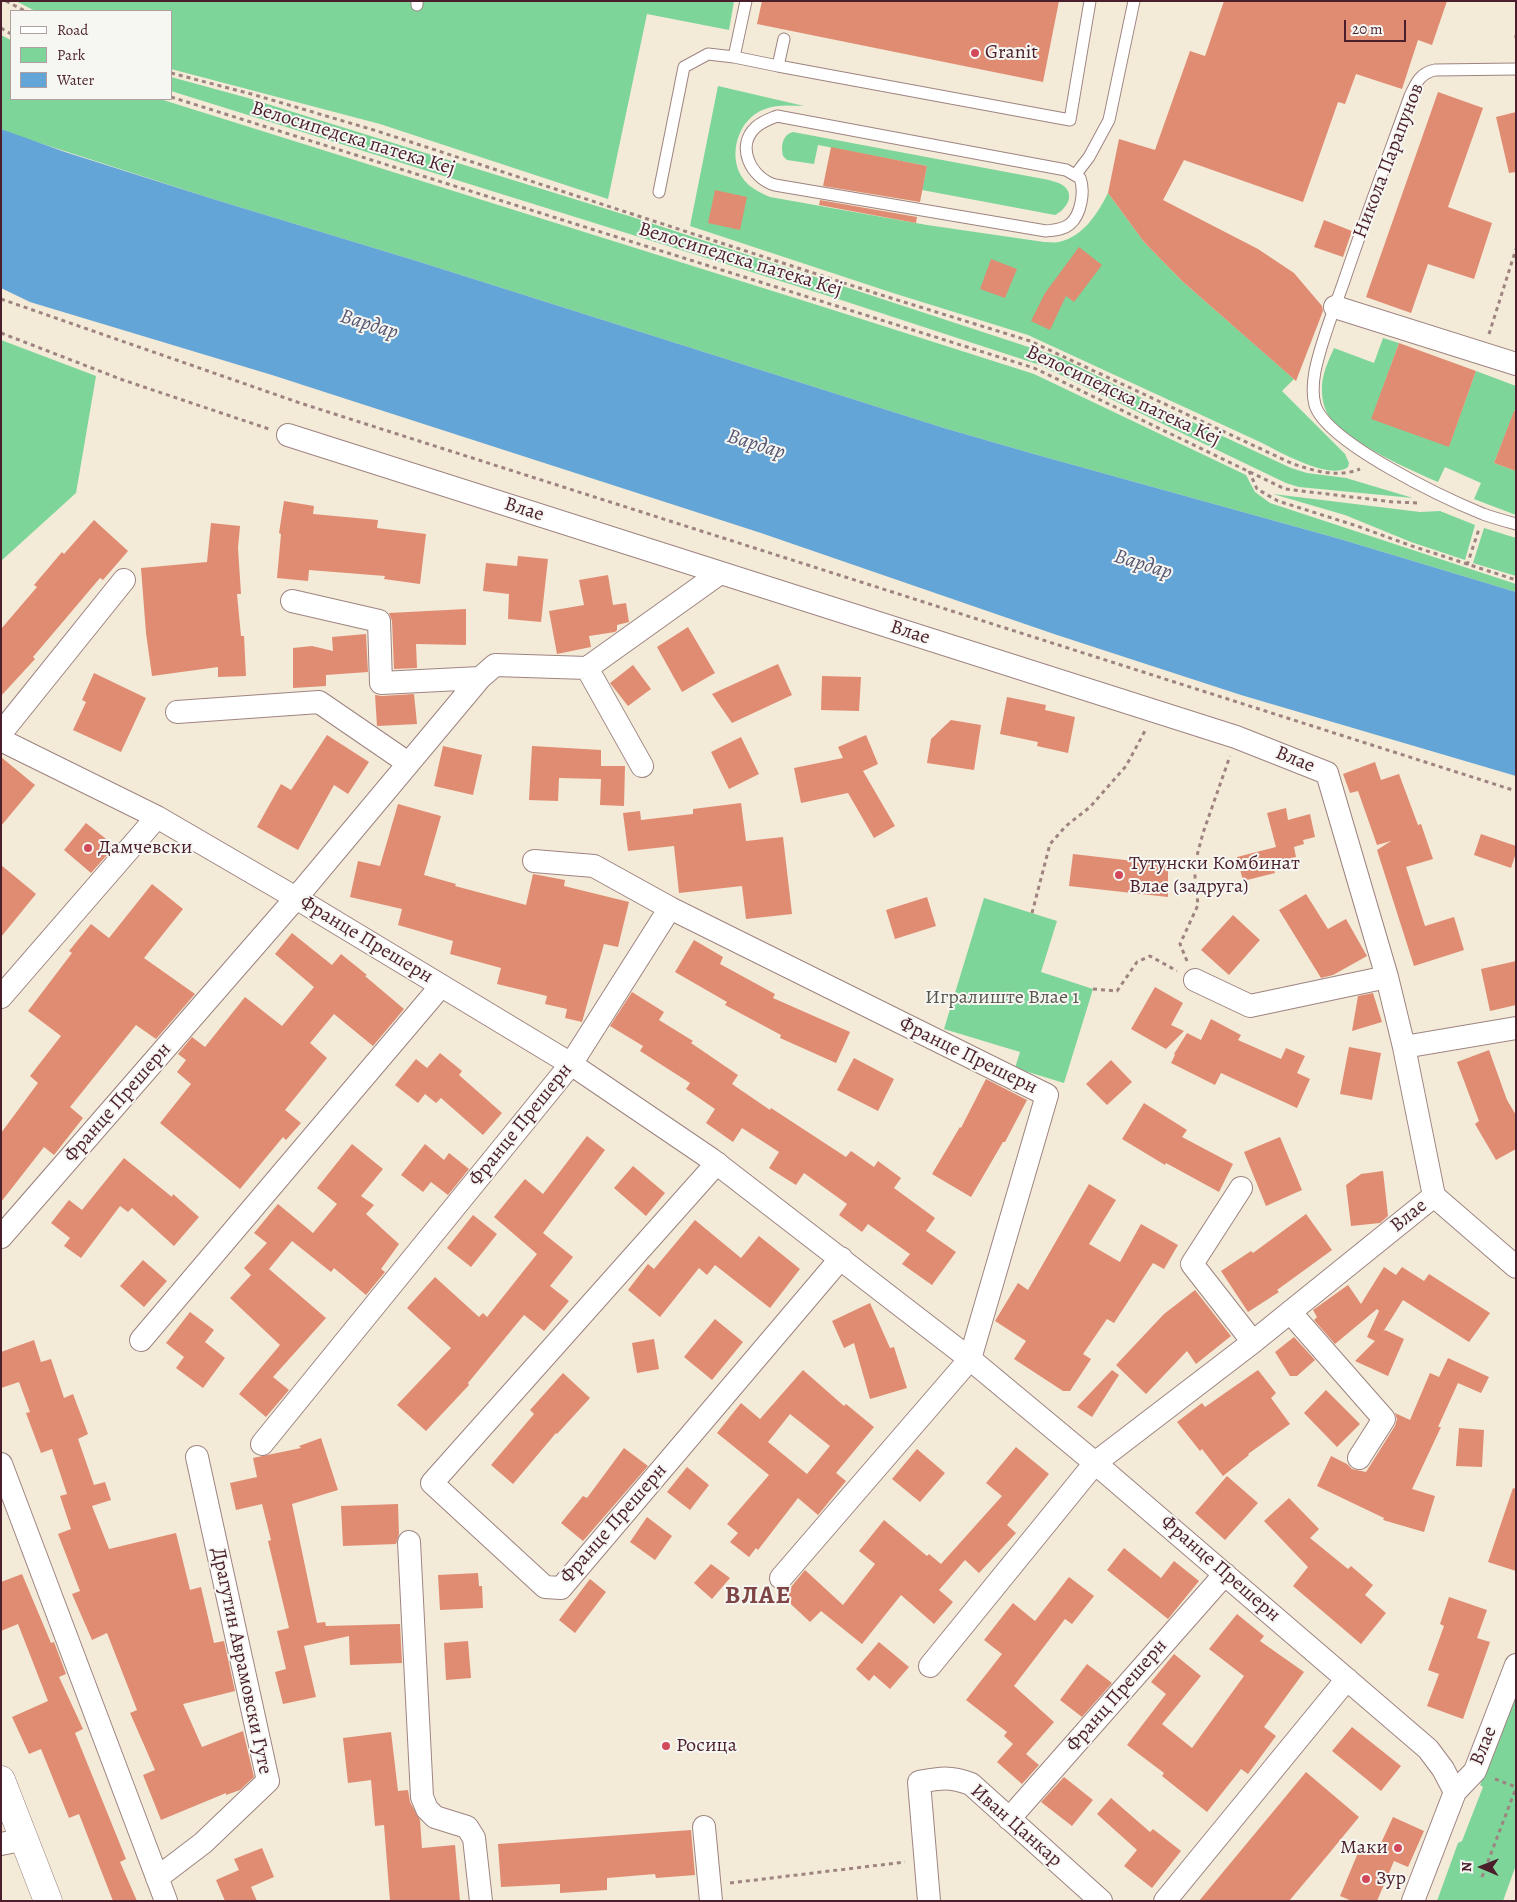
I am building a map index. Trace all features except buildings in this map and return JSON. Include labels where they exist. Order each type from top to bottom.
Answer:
[{"type":"street","points":[[1335,307],[1516,364]]},
{"type":"street","name":"Влае","points":[[288,435],[1236,736],[1327,773],[1386,977],[1404,1047],[1434,1196],[1253,1342],[1095,1463]]},
{"type":"street","points":[[642,766],[587,668],[720,573]]},
{"type":"street","points":[[1,733],[124,580]]},
{"type":"street","points":[[292,601],[379,622],[381,684],[480,678]]},
{"type":"street","name":"Франце Прешерн","points":[[1,1237],[296,898],[480,678],[495,664],[587,668]]},
{"type":"street","points":[[177,712],[319,702],[408,763]]},
{"type":"street","name":"Францe Прешерн","points":[[1,740],[157,817],[296,898],[571,1064],[717,1163],[970,1359],[1226,1574],[1428,1749],[1444,1769],[1455,1792]]},
{"type":"street","points":[[1,997],[157,817]]},
{"type":"street","points":[[534,861],[594,866],[670,908]]},
{"type":"street","name":"Франце Прешерн","points":[[262,1444],[571,1064],[670,908]]},
{"type":"street","name":"Францe Прешерн","points":[[670,908],[1047,1095],[970,1359],[781,1578]]},
{"type":"street","points":[[1195,980],[1250,1006],[1386,977]]},
{"type":"street","points":[[141,1340],[441,986]]},
{"type":"street","points":[[1404,1047],[1516,1028]]},
{"type":"street","name":"Францe Прешерн","points":[[717,1163],[432,1483],[545,1587],[561,1588],[841,1258]]},
{"type":"street","points":[[1241,1188],[1192,1264],[1253,1342]]},
{"type":"street","points":[[1434,1196],[1516,1267]]},
{"type":"street","points":[[1290,1312],[1384,1419],[1359,1458]]},
{"type":"street","name":"Драгутин Аврамовски Гуте","points":[[157,1878],[203,1842],[268,1781],[197,1458]]},
{"type":"street","points":[[930,1666],[1095,1463]]},
{"type":"street","points":[[1,1464],[166,1901]]},
{"type":"street","points":[[409,1542],[422,1797],[427,1809],[435,1816],[467,1827],[474,1838],[481,1901]]},
{"type":"street","name":"Франц Прешерн","points":[[1009,1819],[1226,1574]]},
{"type":"street","name":"Влае","points":[[1455,1792],[1475,1771],[1516,1665]]},
{"type":"street","points":[[1165,1901],[1347,1679]]},
{"type":"street","name":"Иван Цанкар","points":[[929,1901],[919,1782],[955,1778],[971,1784],[1101,1901]]},
{"type":"street","points":[[1,1780],[13,1842],[48,1901]]},
{"type":"street","points":[[1413,1901],[1455,1792]]},
{"type":"street","points":[[704,1827],[710,1893]]},
{"type":"lane","points":[[734,58],[746,1]]},
{"type":"lane","points":[[660,192],[684,67],[708,54],[1070,120],[1090,1]]},
{"type":"lane","points":[[1076,174],[1089,157],[1108,120],[1134,1]]},
{"type":"lane","points":[[778,66],[784,39]]},
{"type":"lane","name":"Никола Парапунов","points":[[1516,69],[1435,70],[1422,75],[1417,81],[1372,199],[1335,307],[1314,382],[1314,399],[1319,414],[1334,431],[1363,452],[1445,496],[1484,514],[1516,524]]},
{"type":"lane","points":[[778,116],[1066,170],[1076,174],[1080,178],[1083,187],[1075,219],[1068,226],[1046,232],[774,185],[766,182],[753,170],[747,155],[747,146],[755,128],[765,121],[778,116]]},
{"type":"path","points":[[6,1],[23,10]]},
{"type":"path","points":[[172,73],[255,95],[377,131],[878,294],[1030,341],[1291,463],[1326,473],[1347,474]]},
{"type":"path","name":"Велосипедска патека Кеј","points":[[172,97],[1034,368],[1285,489],[1417,504],[1445,496]]},
{"type":"path","points":[[1483,354],[1516,249]]},
{"type":"path","points":[[1,299],[310,406],[1516,791]]},
{"type":"path","points":[[1,333],[122,380],[288,435]]},
{"type":"path","points":[[1248,470],[1257,489],[1273,498],[1516,580]]},
{"type":"path","points":[[1467,565],[1484,514]]},
{"type":"path","points":[[1032,913],[1050,844],[1066,826],[1090,807],[1126,766],[1155,711]]},
{"type":"path","points":[[1195,980],[1180,944],[1198,906],[1194,867],[1203,834],[1236,736]]},
{"type":"path","points":[[1093,989],[1117,991],[1137,962],[1150,956],[1195,980]]},
{"type":"path","points":[[1482,1877],[1516,1788]]},
{"type":"path","points":[[710,1893],[925,1860]]},
{"type":"green space","points":[[16,1],[734,1],[729,30],[647,14],[608,199],[380,124],[172,69],[172,10],[33,10]]},
{"type":"green space","points":[[1,35],[10,40],[10,100],[163,100],[1034,374],[1246,475],[1255,492],[1270,503],[1516,584],[1516,592],[1340,539],[944,428],[420,262],[213,199],[1,129]]},
{"type":"green space","points":[[172,77],[248,98],[629,216],[1059,357],[1291,468],[1307,473],[1346,478],[1413,498],[1299,487],[1286,483],[1040,365],[835,298],[172,91]]},
{"type":"green space","points":[[718,86],[804,106],[775,106],[765,109],[748,121],[738,139],[736,160],[739,171],[749,185],[770,197],[927,225],[1044,242],[1059,242],[1075,235],[1089,223],[1108,193],[1144,242],[1182,281],[1294,379],[1282,391],[1345,454],[1349,463],[1348,467],[1340,470],[1329,470],[1317,468],[1291,458],[1028,335],[690,226]]},
{"type":"green space","points":[[793,132],[1049,180],[1065,187],[1069,195],[1068,203],[1055,215],[922,190],[927,166],[818,145],[814,164],[787,160],[783,156],[782,145],[784,138]]},
{"type":"green space","points":[[1383,338],[1399,343],[1372,418],[1449,446],[1476,371],[1516,386],[1516,407],[1494,463],[1516,471],[1516,515],[1474,499],[1481,483],[1445,467],[1438,482],[1368,448],[1343,430],[1330,417],[1326,411],[1322,396],[1322,386],[1325,369],[1334,348],[1374,363]]},
{"type":"green space","points":[[1,340],[96,376],[76,493],[1,561]]},
{"type":"green space","points":[[1273,494],[1420,512],[1440,511],[1475,525],[1465,560],[1411,542],[1345,515]]},
{"type":"green space","points":[[1484,528],[1516,538],[1516,576],[1473,563]]},
{"type":"green space","name":"Игралиште Влае 1","points":[[984,898],[1057,921],[1041,972],[1093,989],[1064,1083],[1015,1068],[1020,1052],[944,1029]]},
{"type":"green space","points":[[1516,1691],[1516,1865],[1503,1901],[1437,1901],[1458,1843],[1462,1841],[1483,1787],[1480,1785]]},
{"type":"water","name":"Вардар","points":[[1,129],[65,152],[213,199],[420,262],[944,428],[1340,539],[1516,592],[1516,776],[1241,695],[1054,634],[761,533],[272,375],[30,302],[1,288]]},
{"type":"place","name":"Granit","points":[[975,53]]},
{"type":"place","name":"Дамчевски","points":[[88,848]]},
{"type":"place","name":"Тутунски Комбинат Влае (задруга)","points":[[1119,875]]},
{"type":"place","name":"Росица","points":[[666,1746]]},
{"type":"place","name":"Маки","points":[[1398,1848]]},
{"type":"place","name":"Зур","points":[[1366,1879]]},
{"type":"district","name":"ВЛАЕ","points":[[758,1597]]}]
